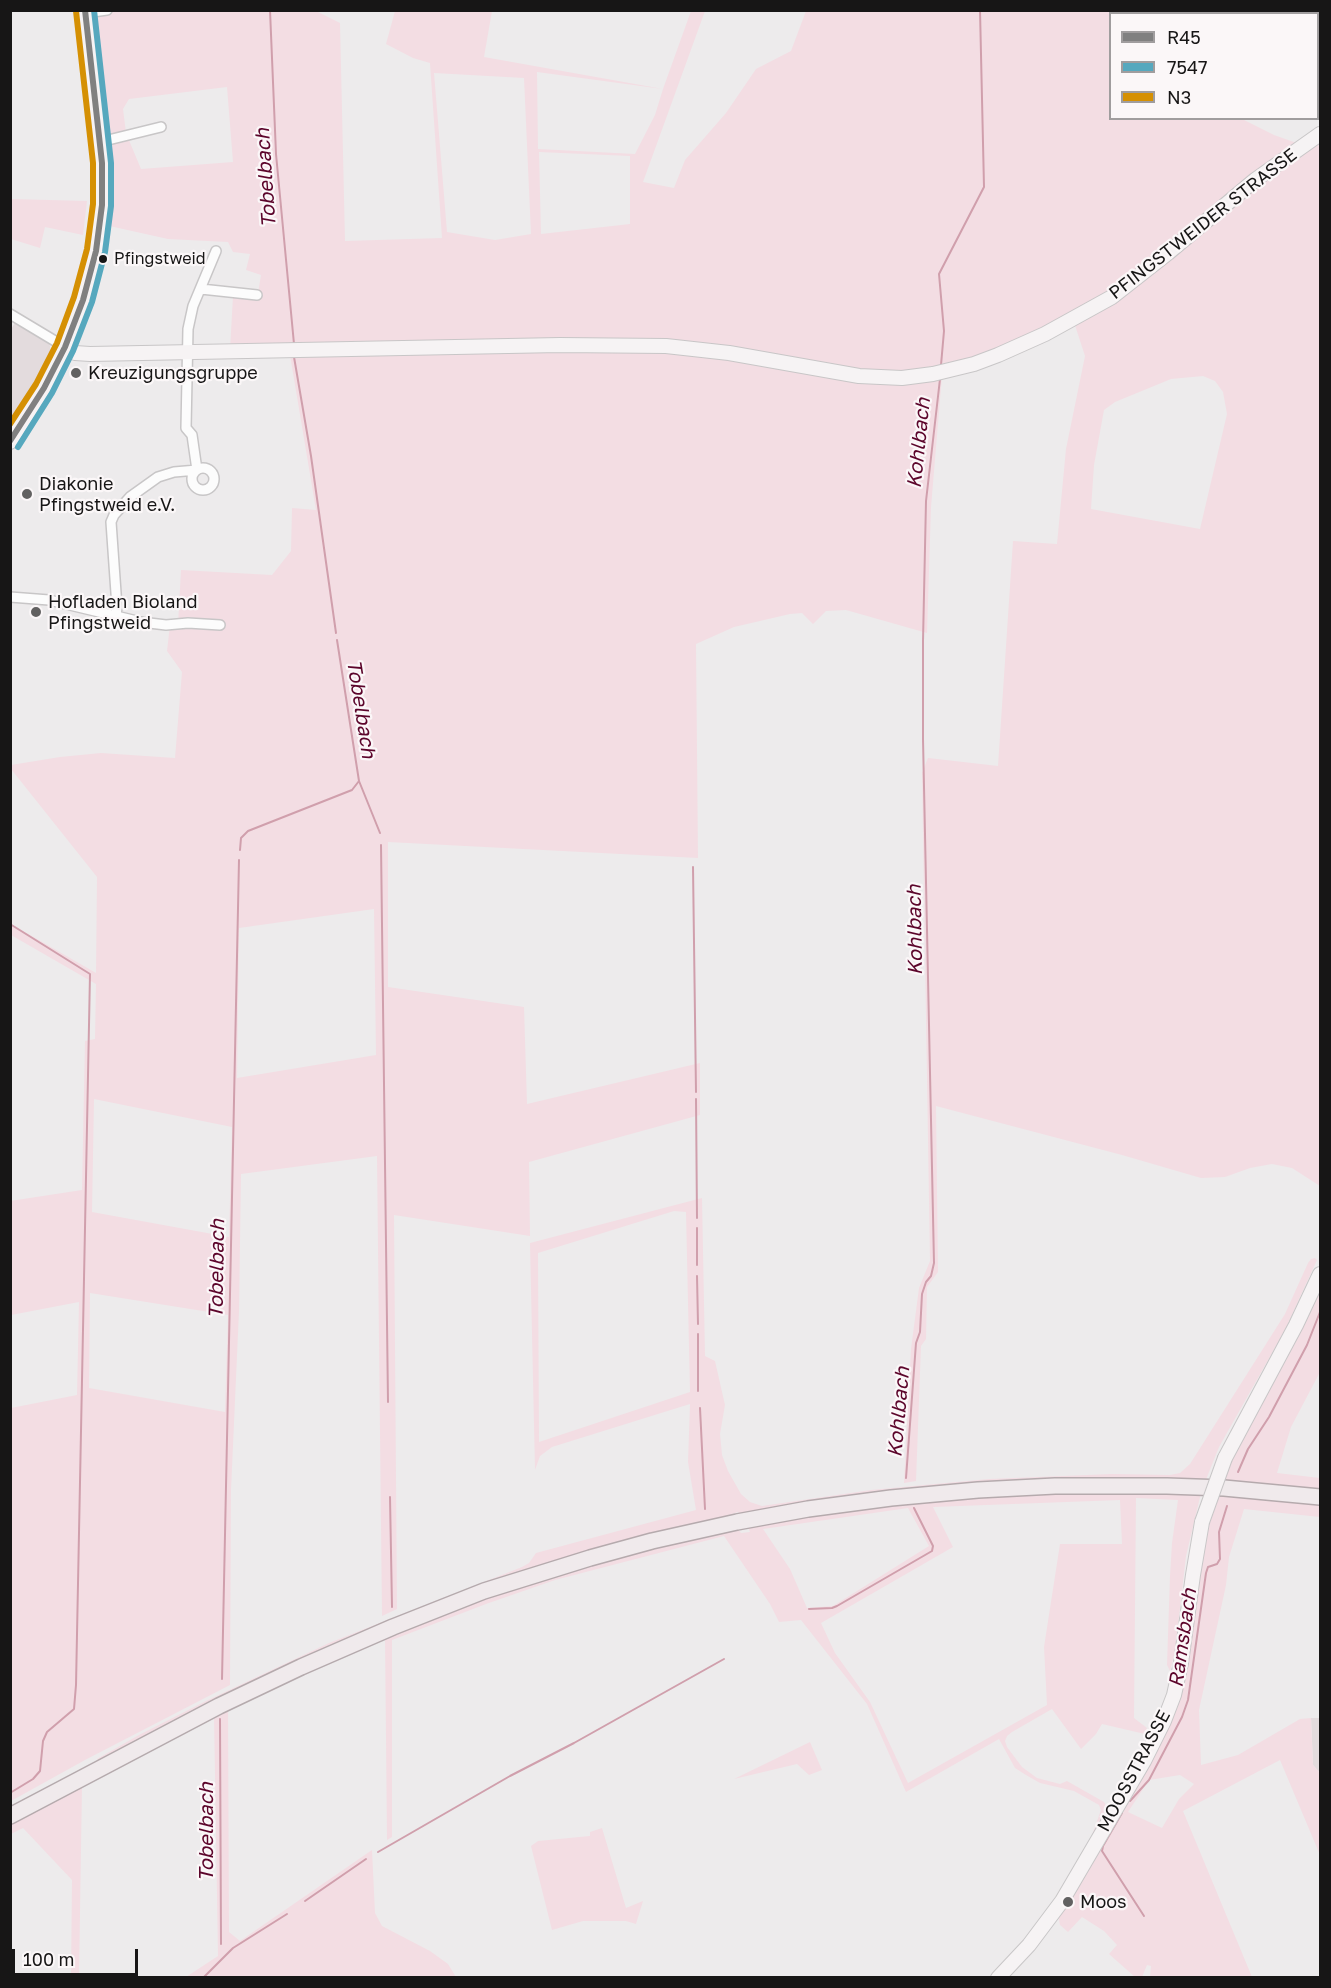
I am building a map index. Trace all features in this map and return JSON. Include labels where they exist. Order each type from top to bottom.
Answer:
[{"type":"main road","points":[[10,1816],[219,1706],[301,1666],[484,1591],[652,1541],[808,1509],[891,1497],[978,1490],[1075,1486],[1156,1486],[1224,1488],[1320,1497]]},
{"type":"street","points":[[10,442],[44,388],[64,347],[84,300],[95,259],[102,205],[100,142],[85,12],[107,10]]},
{"type":"street","points":[[100,142],[161,127]]},
{"type":"street","name":"PFINGSTWEIDER STRASSE","points":[[64,347],[75,353],[90,354],[560,345],[677,347],[729,353],[845,375],[902,378],[954,369],[998,355],[1045,334],[1112,297],[1255,180],[1320,134]]},
{"type":"street","points":[[116,616],[111,522],[114,515],[130,497],[158,477],[174,472],[196,470],[192,435],[186,428],[188,329],[193,306],[216,251]]},
{"type":"street","points":[[201,289],[257,295]]},
{"type":"street","points":[[10,314],[64,347]]},
{"type":"street","points":[[10,597],[49,600],[166,625],[220,626]]},
{"type":"street","name":"MOOSSTRASSE","points":[[998,1977],[1029,1945],[1062,1901],[1144,1761],[1164,1721],[1174,1695],[1181,1663],[1202,1522],[1225,1458],[1296,1325],[1320,1274]]},
{"type":"shaded area","points":[[125,10],[314,10],[340,23],[345,241],[442,238],[430,63],[413,58],[386,44],[395,11],[492,11],[484,57],[663,89],[691,11],[705,11],[643,182],[674,188],[685,160],[726,113],[756,69],[791,51],[806,11],[1140,11],[1109,12],[1109,120],[1244,120],[1274,135],[1308,147],[1320,139],[1320,1186],[1292,1168],[1272,1164],[1250,1168],[1225,1177],[1201,1178],[936,1106],[938,1272],[927,1287],[926,1339],[921,1346],[916,1481],[904,1483],[911,1349],[919,1288],[930,1261],[922,773],[928,758],[998,766],[1013,541],[1057,544],[1066,449],[1085,356],[1072,316],[1038,334],[976,360],[950,367],[897,374],[858,372],[723,349],[722,356],[867,381],[942,376],[931,507],[927,633],[846,610],[826,611],[813,624],[802,613],[790,614],[734,627],[696,644],[698,858],[388,842],[388,987],[524,1007],[527,1104],[700,1063],[700,1115],[529,1162],[530,1236],[394,1215],[397,1609],[382,1616],[377,1156],[241,1174],[239,1311],[231,1490],[230,1685],[11,1801],[11,1408],[77,1395],[79,1302],[11,1315],[10,1201],[82,1190],[85,1041],[95,1039],[96,984],[11,935],[11,924],[96,973],[97,877],[11,769],[11,765],[101,753],[175,758],[182,672],[167,651],[170,625],[178,625],[181,570],[272,575],[291,551],[292,508],[316,510],[290,355],[628,349],[704,352],[703,346],[638,342],[230,350],[233,296],[257,299],[261,275],[246,270],[250,254],[233,252],[228,242],[168,239],[105,225],[105,148],[93,21],[97,14]],"holes":[[[537,72],[663,89],[655,115],[635,154],[538,149]],[[434,73],[524,78],[531,234],[495,240],[447,232]],[[227,87],[233,162],[141,169],[126,133],[123,109],[129,99]],[[539,152],[630,156],[630,224],[541,234]],[[1203,376],[1215,381],[1223,392],[1227,414],[1200,529],[1091,509],[1094,465],[1104,410],[1115,402],[1171,379]],[[374,909],[376,1055],[237,1078],[239,928]],[[94,1099],[232,1127],[229,1237],[92,1212]],[[90,1293],[228,1315],[225,1412],[89,1388]]]},
{"type":"shaded area","points":[[11,199],[87,201],[83,235],[45,227],[40,248],[11,239]]},
{"type":"shaded area","points":[[16,321],[49,341],[51,352],[11,422],[10,331]]},
{"type":"shaded area","points":[[702,1198],[705,1356],[715,1361],[725,1405],[720,1434],[722,1455],[741,1494],[750,1502],[762,1506],[871,1490],[989,1479],[1180,1473],[1190,1464],[1285,1314],[1308,1263],[1311,1259],[1317,1260],[1285,1330],[1219,1447],[1205,1482],[1152,1480],[741,1516],[738,1512],[729,1515],[730,1518],[574,1557],[98,1761],[97,1759],[139,1735],[206,1701],[329,1643],[522,1567],[529,1563],[536,1553],[696,1510],[688,1462],[690,1404],[552,1447],[540,1456],[535,1470],[530,1243]],"holes":[[[674,1211],[686,1212],[690,1392],[539,1442],[538,1253]]]},
{"type":"shaded area","points":[[1320,1285],[1320,1372],[1291,1427],[1277,1473],[1320,1478],[1320,1492],[1222,1483],[1232,1454]]},
{"type":"shaded area","points":[[1097,1491],[1201,1493],[1186,1556],[1175,1651],[1170,1671],[1167,1665],[1170,1576],[1178,1500],[1136,1498],[1134,1718],[1147,1728],[1145,1734],[1102,1724],[1096,1734],[1081,1749],[1052,1709],[1012,1732],[1005,1741],[1022,1767],[1037,1778],[1060,1784],[1067,1781],[1104,1802],[1107,1807],[1092,1835],[1101,1810],[1099,1805],[1074,1791],[1040,1783],[1015,1768],[999,1739],[906,1792],[867,1704],[801,1620],[779,1622],[770,1604],[724,1536],[555,1580],[392,1640],[392,1837],[387,1840],[385,1636],[467,1604],[594,1564],[738,1529],[741,1533],[750,1532],[748,1527],[824,1513],[988,1495]],"holes":[[[1120,1500],[1122,1544],[1060,1544],[1044,1647],[1047,1705],[908,1783],[870,1702],[835,1653],[821,1623],[953,1547],[933,1507]],[[908,1508],[929,1546],[833,1606],[807,1608],[790,1569],[763,1529]]]},
{"type":"shaded area","points":[[1218,1495],[1320,1504],[1320,1517],[1244,1509],[1229,1557],[1226,1585],[1199,1710],[1201,1765],[1238,1755],[1300,1719],[1311,1718],[1313,1765],[1320,1773],[1320,1855],[1280,1760],[1183,1811],[1252,1977],[1150,1977],[1151,1966],[1147,1965],[1142,1977],[1135,1977],[1109,1954],[1117,1945],[1104,1931],[1082,1917],[1068,1932],[1060,1925],[1058,1915],[1167,1726],[1201,1552]],"holes":[[[1180,1775],[1194,1784],[1179,1799],[1162,1828],[1128,1812],[1149,1780]]]},
{"type":"shaded area","points":[[228,1707],[229,1932],[240,1941],[372,1850],[375,1913],[382,1926],[430,1951],[448,1964],[456,1977],[186,1977],[218,1956],[214,1715]]},
{"type":"shaded area","points":[[1311,1718],[1320,1718],[1320,1773],[1313,1765]]},
{"type":"shaded area","points":[[810,1742],[822,1770],[809,1775],[797,1764],[734,1779]]},
{"type":"shaded area","points":[[82,1785],[79,1977],[71,1977],[72,1880],[23,1828],[11,1834],[10,1823]]},
{"type":"shaded area","points":[[602,1828],[626,1908],[643,1901],[636,1924],[626,1921],[583,1921],[552,1930],[531,1846],[538,1841],[590,1836],[590,1832]]},
{"type":"waterway","name":"Tobelbach","points":[[270,10],[276,154],[294,344]]},
{"type":"waterway","name":"Kohlbach","points":[[941,365],[944,331],[939,274],[984,187],[980,10]]},
{"type":"waterway","name":"Tobelbach","points":[[294,357],[311,456],[336,633]]},
{"type":"waterway","name":"Kohlbach","points":[[906,1478],[922,1294],[931,1276],[934,1263],[923,641],[926,501],[940,379]]},
{"type":"waterway","name":"Tobelbach","points":[[240,850],[241,838],[248,831],[352,790],[359,781],[337,640]]},
{"type":"waterway","points":[[359,781],[380,833]]},
{"type":"waterway","points":[[381,845],[388,1402]]},
{"type":"waterway","name":"Tobelbach","points":[[222,1679],[239,860]]},
{"type":"waterway","points":[[693,867],[696,1092]]},
{"type":"waterway","points":[[10,924],[90,974],[74,1709],[47,1732],[43,1741],[40,1771],[33,1779],[10,1793]]},
{"type":"waterway","points":[[696,1099],[697,1218]]},
{"type":"waterway","points":[[697,1228],[697,1265]]},
{"type":"waterway","points":[[697,1276],[698,1324]]},
{"type":"waterway","name":"Ramsbach","points":[[1238,1472],[1248,1449],[1269,1417],[1307,1345],[1320,1312]]},
{"type":"waterway","points":[[698,1334],[698,1391]]},
{"type":"waterway","points":[[700,1408],[705,1509]]},
{"type":"waterway","points":[[390,1497],[392,1607]]},
{"type":"waterway","name":"Ramsbach","points":[[1130,1801],[1149,1780],[1182,1717],[1188,1700],[1206,1573],[1208,1567],[1217,1564],[1220,1559],[1219,1532],[1227,1506]]},
{"type":"waterway","name":"Kohlbach","points":[[809,1609],[837,1606],[932,1551],[933,1546],[914,1508]]},
{"type":"waterway","points":[[378,1852],[510,1776],[724,1659]]},
{"type":"waterway","name":"Tobelbach","points":[[220,1719],[221,1944]]},
{"type":"waterway","name":"Ramsbach","points":[[1122,1813],[1102,1851],[1144,1916]]},
{"type":"waterway","points":[[305,1901],[366,1859]]},
{"type":"waterway","points":[[203,1978],[233,1948],[287,1914]]},
{"type":"transit line","name":"R45","points":[[10,441],[44,388],[65,347],[83,300],[96,251],[102,205],[102,163],[85,10]]},
{"type":"transit line","name":"7547","points":[[18,447],[52,393],[73,351],[92,302],[105,252],[111,206],[111,163],[94,10]]},
{"type":"transit line","name":"N3","points":[[10,424],[36,384],[57,343],[74,297],[87,249],[93,204],[93,163],[76,11]]},
{"type":"place","name":"Pfingstweid","points":[[103,259]]},
{"type":"place","name":"Kreuzigungsgruppe","points":[[76,373]]},
{"type":"place","name":"Diakonie Pfingstweid e.V.","points":[[27,494]]},
{"type":"place","name":"Hofladen Bioland Pfingstweid","points":[[36,612]]},
{"type":"place","name":"Moos","points":[[1068,1902]]}]
